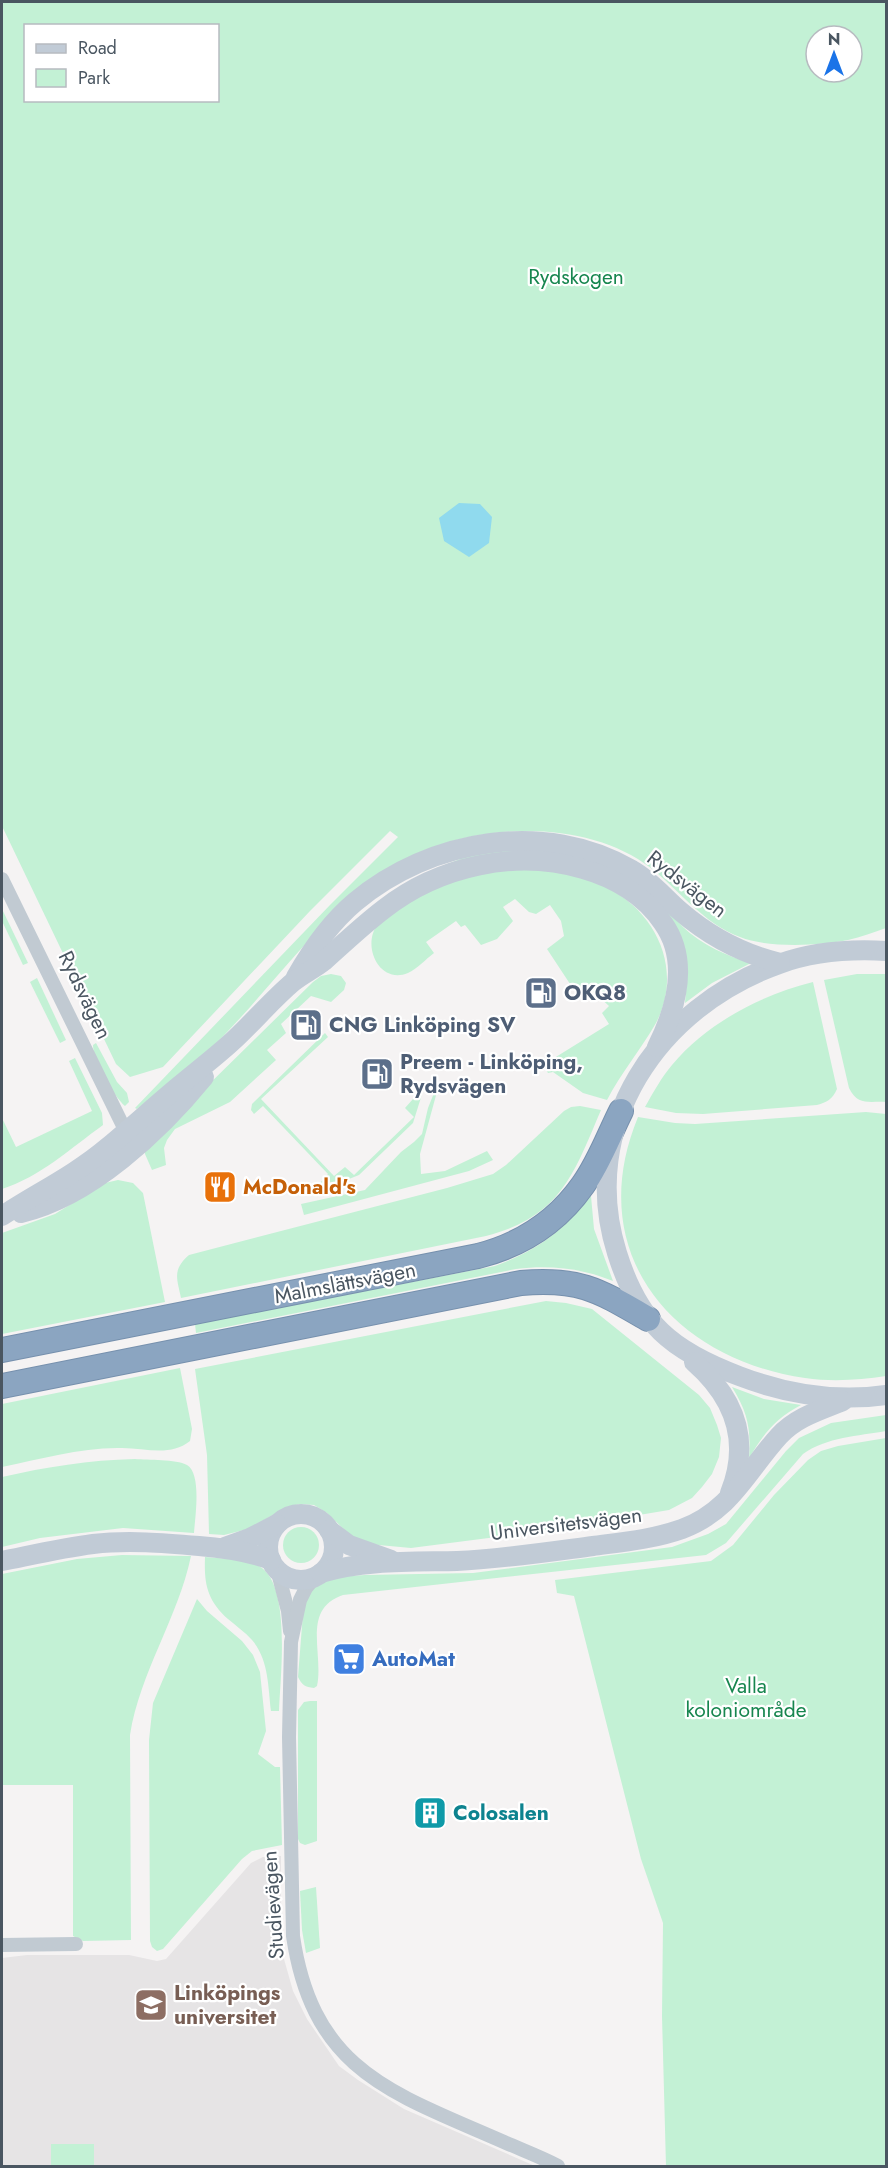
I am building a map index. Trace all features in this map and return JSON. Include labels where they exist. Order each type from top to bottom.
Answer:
[{"type":"highway","name":"Malmslättsvägen","points":[[2,1350],[478,1256],[511,1246],[539,1231],[583,1185],[621,1110]]},
{"type":"highway","name":"Malmslättsvägen","points":[[2,1386],[521,1283],[560,1281],[576,1284],[594,1290],[648,1319]]},
{"type":"main road","name":"Rydsvägen","points":[[294,982],[310,952],[326,931],[355,902],[391,877],[426,861],[461,849],[504,841],[528,840],[577,847],[614,860],[650,882],[678,910],[713,936],[750,954],[780,963]]},
{"type":"main road","name":"Rydsvägen","points":[[2,1217],[81,1167],[234,1040],[294,982],[321,963],[385,908],[420,886],[462,869],[506,861],[568,864],[607,877],[633,893],[655,911],[673,939],[678,960],[673,1011],[657,1047]]},
{"type":"main road","points":[[864,950],[886,942]]},
{"type":"main road","points":[[728,1499],[738,1462],[736,1419],[727,1400],[712,1380],[648,1319],[620,1263],[612,1234],[607,1209],[606,1182],[608,1159],[621,1110],[636,1077],[657,1047],[683,1021],[725,990],[780,963],[827,953],[886,951]]},
{"type":"main road","name":"Rydsvägen","points":[[2,1217],[28,1211],[60,1198],[107,1170],[135,1149],[170,1115],[234,1040]]},
{"type":"main road","points":[[677,1347],[698,1359],[751,1381],[805,1394],[851,1398],[886,1395]]},
{"type":"main road","name":"Universitetsvägen","points":[[319,1574],[342,1568],[510,1556],[666,1534],[700,1521],[728,1499],[787,1428],[819,1410],[851,1398]]},
{"type":"main road","points":[[2,1561],[69,1547],[104,1543],[160,1543],[220,1548],[256,1554],[274,1565],[283,1574],[298,1579],[319,1574],[331,1560],[333,1553],[329,1530],[324,1523],[309,1515],[292,1515],[250,1538],[220,1548]]},
{"type":"main road","points":[[274,1565],[268,1541],[277,1524]]},
{"type":"main road","name":"Universitetsvägen","points":[[329,1530],[349,1545],[399,1563]]},
{"type":"street","name":"Rydsvägen","points":[[2,879],[135,1149]]},
{"type":"street","name":"Studievägen","points":[[274,1565],[288,1611],[291,1642],[289,1737],[293,1936],[297,1963],[313,2009],[329,2036],[346,2057],[374,2080],[421,2107],[558,2166]]},
{"type":"street","name":"Studievägen","points":[[291,1642],[300,1600],[306,1588],[319,1574]]},
{"type":"street","points":[[2,1945],[76,1944]]},
{"type":"shaded area","name":"Linköpings universitet","points":[[281,1856],[281,1919],[284,1959],[293,1991],[307,2019],[339,2066],[404,2109],[535,2166],[2,2166],[2,1958],[27,1955],[129,1955],[157,1961],[166,1959],[251,1863],[263,1857]]},
{"type":"green space","name":"Rydskogen","points":[[2,2],[886,2],[886,928],[848,940],[823,944],[793,945],[751,941],[715,924],[651,868],[623,851],[592,839],[558,833],[523,831],[488,834],[454,841],[422,852],[393,866],[380,876],[311,938],[236,1023],[204,1055],[180,1076],[137,1109],[135,1108],[398,837],[390,831],[310,911],[163,1067],[130,1077],[116,1064],[2,826]]},
{"type":"green space","points":[[511,845],[566,850],[618,867],[649,888],[683,927],[698,939],[724,953],[751,963],[712,983],[685,1003],[687,962],[680,937],[672,922],[662,908],[635,883],[611,869],[584,860],[557,855],[529,854],[500,856],[446,868],[445,865],[485,849]]},
{"type":"green space","points":[[538,869],[583,878],[600,884],[626,899],[652,928],[661,946],[666,964],[667,984],[664,1003],[656,1023],[607,1100],[583,1093],[553,1072],[548,1073],[543,1065],[609,1024],[602,1013],[609,1006],[586,985],[576,993],[547,949],[564,936],[561,921],[550,905],[536,914],[529,912],[515,899],[503,907],[513,921],[497,939],[481,945],[465,925],[461,927],[456,921],[426,942],[434,953],[408,973],[398,975],[389,973],[381,968],[372,952],[373,933],[382,920],[400,907],[446,883],[486,872]]},
{"type":"green space","points":[[2,909],[28,963],[23,965],[2,921]]},
{"type":"green space","points":[[331,974],[341,976],[346,983],[344,990],[331,1002],[311,996],[281,1024],[286,1033],[267,1050],[276,1060],[230,1102],[175,1129],[164,1148],[166,1165],[152,1170],[145,1154],[145,1147],[313,982],[321,976]]},
{"type":"green space","points":[[857,974],[886,974],[886,1102],[860,1100],[852,1094],[824,980]]},
{"type":"green space","points":[[37,978],[66,1040],[60,1043],[30,982]]},
{"type":"green space","points":[[813,982],[837,1089],[829,1100],[817,1105],[703,1114],[676,1113],[645,1107],[668,1070],[701,1036],[755,1003]]},
{"type":"green space","points":[[325,1033],[328,1037],[261,1099],[334,1176],[345,1167],[354,1175],[414,1117],[405,1108],[421,1090],[423,1091],[413,1123],[359,1175],[344,1181],[320,1183],[328,1174],[263,1106],[254,1114],[251,1110],[252,1104]]},
{"type":"green space","points":[[96,1043],[117,1082],[127,1093],[129,1102],[125,1106],[115,1095],[100,1068],[93,1045]]},
{"type":"green space","points":[[75,1058],[102,1113],[103,1125],[42,1170],[2,1189],[2,1118],[16,1147],[92,1111],[69,1061]]},
{"type":"green space","points":[[438,1088],[420,1154],[421,1174],[445,1171],[487,1151],[493,1160],[469,1171],[304,1215],[301,1204],[365,1190],[401,1152],[422,1134],[428,1108]]},
{"type":"green space","points":[[580,1106],[601,1110],[573,1173],[562,1190],[548,1204],[532,1217],[511,1228],[486,1236],[181,1298],[177,1275],[180,1265],[189,1255],[493,1174],[506,1165],[564,1111]]},
{"type":"green space","points":[[866,1112],[886,1114],[886,1376],[825,1380],[805,1378],[757,1366],[714,1347],[678,1322],[650,1290],[631,1253],[622,1211],[624,1166],[638,1117],[695,1124]]},
{"type":"green space","points":[[118,1180],[133,1183],[143,1193],[165,1302],[2,1334],[2,1233],[55,1214],[105,1183]]},
{"type":"green space","points":[[591,1196],[594,1229],[613,1281],[589,1273],[565,1269],[541,1267],[516,1269],[196,1333],[195,1324],[495,1266],[524,1253],[549,1238]]},
{"type":"green space","points":[[546,1301],[592,1309],[699,1395],[710,1408],[721,1438],[719,1457],[712,1474],[692,1498],[669,1510],[543,1531],[411,1548],[368,1544],[354,1539],[327,1513],[314,1505],[300,1504],[287,1507],[248,1529],[224,1535],[209,1534],[207,1455],[195,1369]]},
{"type":"green space","points":[[180,1368],[192,1429],[190,1441],[182,1446],[166,1450],[92,1449],[2,1467],[2,1404]]},
{"type":"green space","points":[[732,1387],[764,1399],[801,1405],[770,1428],[749,1459],[747,1421],[742,1405]]},
{"type":"green space","points":[[886,1415],[886,1431],[832,1441],[803,1454],[726,1543],[706,1555],[343,1595],[330,1602],[322,1611],[318,1622],[317,1686],[314,1688],[306,1686],[298,1677],[303,1613],[307,1595],[319,1582],[336,1577],[365,1575],[473,1573],[672,1547],[708,1534],[726,1524],[799,1438],[831,1423]]},
{"type":"green space","name":"Valla koloniområde","points":[[886,1438],[886,2166],[666,2166],[662,2016],[663,1923],[641,1859],[574,1596],[557,1593],[555,1580],[711,1561],[733,1545],[774,1495],[808,1460],[821,1451],[838,1446]]},
{"type":"green space","points":[[135,1459],[176,1462],[187,1465],[192,1470],[196,1486],[194,1533],[123,1528],[40,1538],[2,1547],[2,1477],[68,1465]]},
{"type":"green space","points":[[301,1527],[314,1532],[319,1545],[314,1558],[301,1563],[288,1558],[283,1545],[288,1532]]},
{"type":"green space","points":[[122,1555],[191,1556],[177,1601],[142,1689],[130,1735],[131,1940],[83,1941],[73,1936],[73,1785],[2,1785],[2,1574],[77,1559]]},
{"type":"green space","points":[[205,1557],[253,1563],[269,1576],[276,1592],[282,1633],[279,1711],[271,1711],[267,1674],[258,1648],[221,1612],[211,1598],[206,1583]]},
{"type":"green space","points":[[197,1599],[207,1611],[242,1641],[253,1655],[260,1672],[266,1731],[258,1754],[275,1767],[280,1767],[282,1845],[252,1851],[242,1859],[163,1949],[157,1951],[152,1947],[150,1941],[149,1740],[153,1703]]},
{"type":"green space","points":[[317,1701],[317,1841],[305,1845],[298,1839],[298,1710],[304,1702]]},
{"type":"green space","points":[[316,1887],[320,1948],[306,1953],[300,1891]]},
{"type":"green space","points":[[51,2144],[94,2144],[94,2166],[51,2166]]},
{"type":"water","points":[[459,503],[480,504],[492,517],[489,543],[469,557],[444,541],[439,518]]},
{"type":"place","name":"OKQ8","points":[[541,993]]},
{"type":"place","name":"CNG Linköping SV","points":[[306,1025]]},
{"type":"place","name":"Preem - Linköping, Rydsvägen","points":[[377,1074]]},
{"type":"place","name":"McDonald's","points":[[220,1187]]},
{"type":"place","name":"AutoMat","points":[[349,1659]]},
{"type":"place","name":"Colosalen","points":[[430,1813]]},
{"type":"place","name":"Linköpings universitet","points":[[151,2005]]}]
